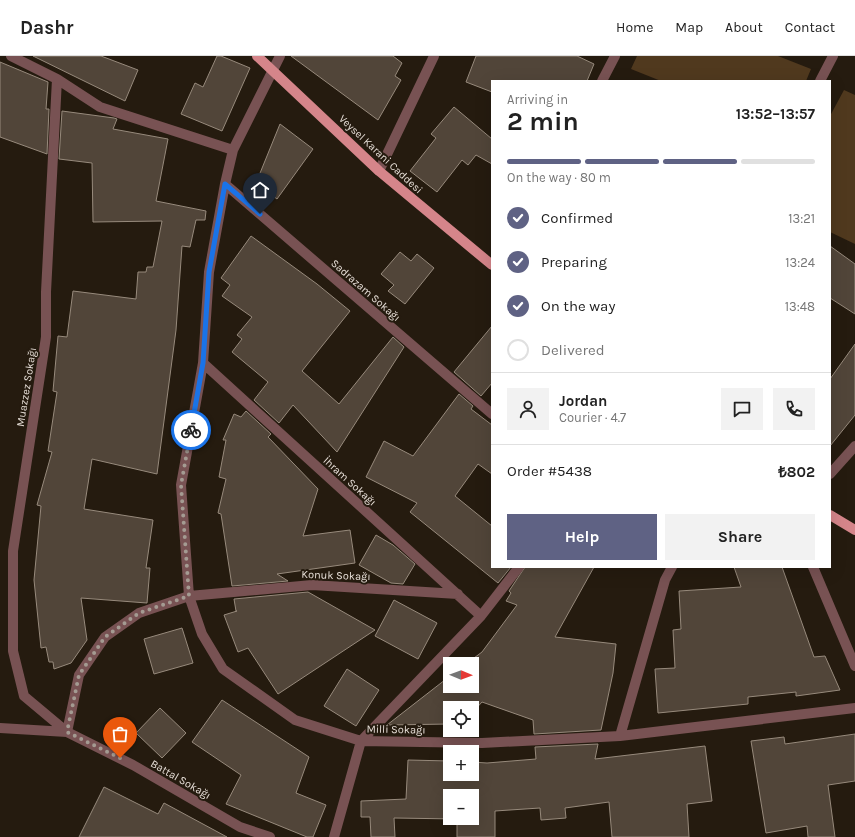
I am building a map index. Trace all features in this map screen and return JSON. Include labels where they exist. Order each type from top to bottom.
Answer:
[{"type":"main road","name":"Veysel Karani Caddesi","points":[[257,56],[274,70],[379,171],[491,264]]},
{"type":"main road","points":[[831,516],[855,530]]},
{"type":"street","points":[[11,56],[57,79],[100,107],[234,150]]},
{"type":"street","name":"Milli Sokağı","points":[[280,56],[234,150],[225,184],[209,272],[203,363],[181,485],[189,596],[202,634],[223,669],[295,720],[362,741],[482,742],[620,736],[855,708]]},
{"type":"street","points":[[379,171],[434,56]]},
{"type":"street","points":[[603,80],[615,56]]},
{"type":"street","points":[[820,80],[832,56]]},
{"type":"street","name":"Muazzez Sokağı","points":[[24,696],[13,651],[13,551],[46,337],[46,292],[57,79]]},
{"type":"street","name":"Sadrazam Sokağı","points":[[225,184],[491,413]]},
{"type":"street","name":"İhram Sokağı","points":[[203,363],[482,616]]},
{"type":"street","points":[[831,473],[855,446]]},
{"type":"street","points":[[334,837],[362,741],[482,616],[519,568]]},
{"type":"street","points":[[620,736],[665,580],[671,568]]},
{"type":"street","points":[[813,568],[855,666]]},
{"type":"street","name":"Konuk Sokağı","points":[[67,732],[79,675],[105,637],[139,613],[189,596],[312,584],[458,594]]},
{"type":"street","name":"Battal Sokağı","points":[[24,696],[67,732],[133,764],[240,827],[270,837]]},
{"type":"street","points":[[0,728],[67,732]]},
{"type":"shaded area","points":[[637,56],[778,56],[811,69],[806,80],[658,80],[631,69]]},
{"type":"shaded area","points":[[844,90],[855,95],[855,244],[831,232],[831,114]]},
{"type":"building","points":[[33,56],[101,56],[138,70],[125,101]]},
{"type":"building","points":[[217,56],[221,56],[250,68],[222,131],[181,114],[195,83],[203,87]]},
{"type":"building","points":[[291,56],[393,56],[402,63],[395,76],[401,80],[378,120]]},
{"type":"building","points":[[476,56],[577,56],[594,64],[587,80],[491,80],[491,92],[466,82]]},
{"type":"building","points":[[0,62],[48,82],[46,109],[49,109],[47,154],[0,137]]},
{"type":"building","points":[[454,107],[491,138],[491,163],[476,155],[468,165],[462,160],[437,192],[410,171],[436,138],[431,134]]},
{"type":"building","points":[[62,111],[114,118],[117,119],[113,129],[168,139],[156,201],[206,211],[205,220],[196,220],[190,247],[182,246],[176,330],[157,474],[92,459],[84,509],[153,520],[146,568],[150,568],[147,603],[81,598],[87,640],[71,663],[54,669],[53,662],[49,662],[46,647],[41,648],[34,580],[41,506],[37,505],[52,452],[48,451],[57,392],[53,391],[58,336],[67,337],[73,291],[136,299],[138,272],[146,272],[147,267],[153,267],[162,221],[93,222],[92,163],[59,159]]},
{"type":"building","points":[[280,124],[313,149],[277,199],[256,183]]},
{"type":"building","points":[[251,236],[317,284],[350,311],[302,371],[339,404],[393,337],[404,347],[337,452],[293,405],[279,423],[254,400],[268,382],[232,352],[242,339],[237,335],[252,317],[222,296],[230,285],[221,278]]},
{"type":"building","points":[[831,247],[855,264],[855,314],[831,299]]},
{"type":"building","points":[[400,252],[411,261],[417,254],[434,268],[405,304],[388,291],[394,285],[381,274]]},
{"type":"building","points":[[491,327],[491,384],[481,396],[454,372]]},
{"type":"building","points":[[855,344],[855,415],[831,445],[831,378]]},
{"type":"building","points":[[459,394],[473,406],[471,409],[491,424],[491,473],[478,464],[455,496],[491,525],[491,568],[510,568],[498,583],[410,512],[417,503],[366,477],[384,441],[413,456]]},
{"type":"building","points":[[246,411],[271,434],[268,437],[318,489],[303,536],[350,530],[355,563],[277,574],[288,581],[232,586],[221,514],[218,513],[226,479],[219,477],[226,440],[223,440],[234,414],[241,417]]},
{"type":"building","points":[[376,535],[393,545],[415,564],[403,584],[391,583],[359,565]]},
{"type":"building","points":[[524,568],[593,568],[555,637],[616,644],[613,673],[601,730],[534,734],[533,720],[482,702],[479,705],[479,701],[443,701],[443,724],[387,725],[443,681],[443,693],[479,693],[479,657],[475,657],[482,652],[517,605],[506,601],[511,593],[509,591]]},
{"type":"building","points":[[734,568],[782,568],[814,657],[825,656],[840,690],[796,696],[796,692],[748,697],[748,704],[658,713],[655,669],[675,668],[673,630],[681,629],[679,591],[741,587]]},
{"type":"building","points":[[308,592],[375,630],[278,694],[248,648],[238,652],[224,615],[237,611],[234,599]]},
{"type":"building","points":[[394,600],[437,623],[418,659],[375,636]]},
{"type":"building","points":[[182,628],[193,663],[154,674],[144,639]]},
{"type":"building","points":[[347,669],[379,690],[356,726],[324,706]]},
{"type":"building","points":[[222,700],[309,757],[296,793],[326,805],[313,837],[307,837],[226,804],[241,775],[192,742]]},
{"type":"building","points":[[160,708],[186,733],[162,758],[136,733]]},
{"type":"building","points":[[855,734],[855,781],[828,785],[835,837],[808,837],[807,826],[766,833],[751,741],[784,737],[785,744]]},
{"type":"building","points":[[598,744],[595,759],[705,746],[712,801],[687,804],[689,837],[612,837],[609,802],[565,808],[566,818],[541,820],[540,808],[495,811],[495,837],[457,837],[457,825],[479,825],[479,789],[443,789],[443,819],[394,818],[395,837],[371,837],[370,817],[361,817],[361,801],[406,799],[408,760],[443,761],[443,781],[479,781],[479,762],[536,759],[535,747]]},
{"type":"building","points":[[104,787],[158,814],[164,803],[227,837],[79,837]]},
{"type":"way so far","points":[[120,758],[67,732],[79,675],[105,637],[139,613],[189,596],[181,485],[191,430]]},
{"type":"route","points":[[191,430],[203,363],[209,272],[225,184],[260,214]]}]
